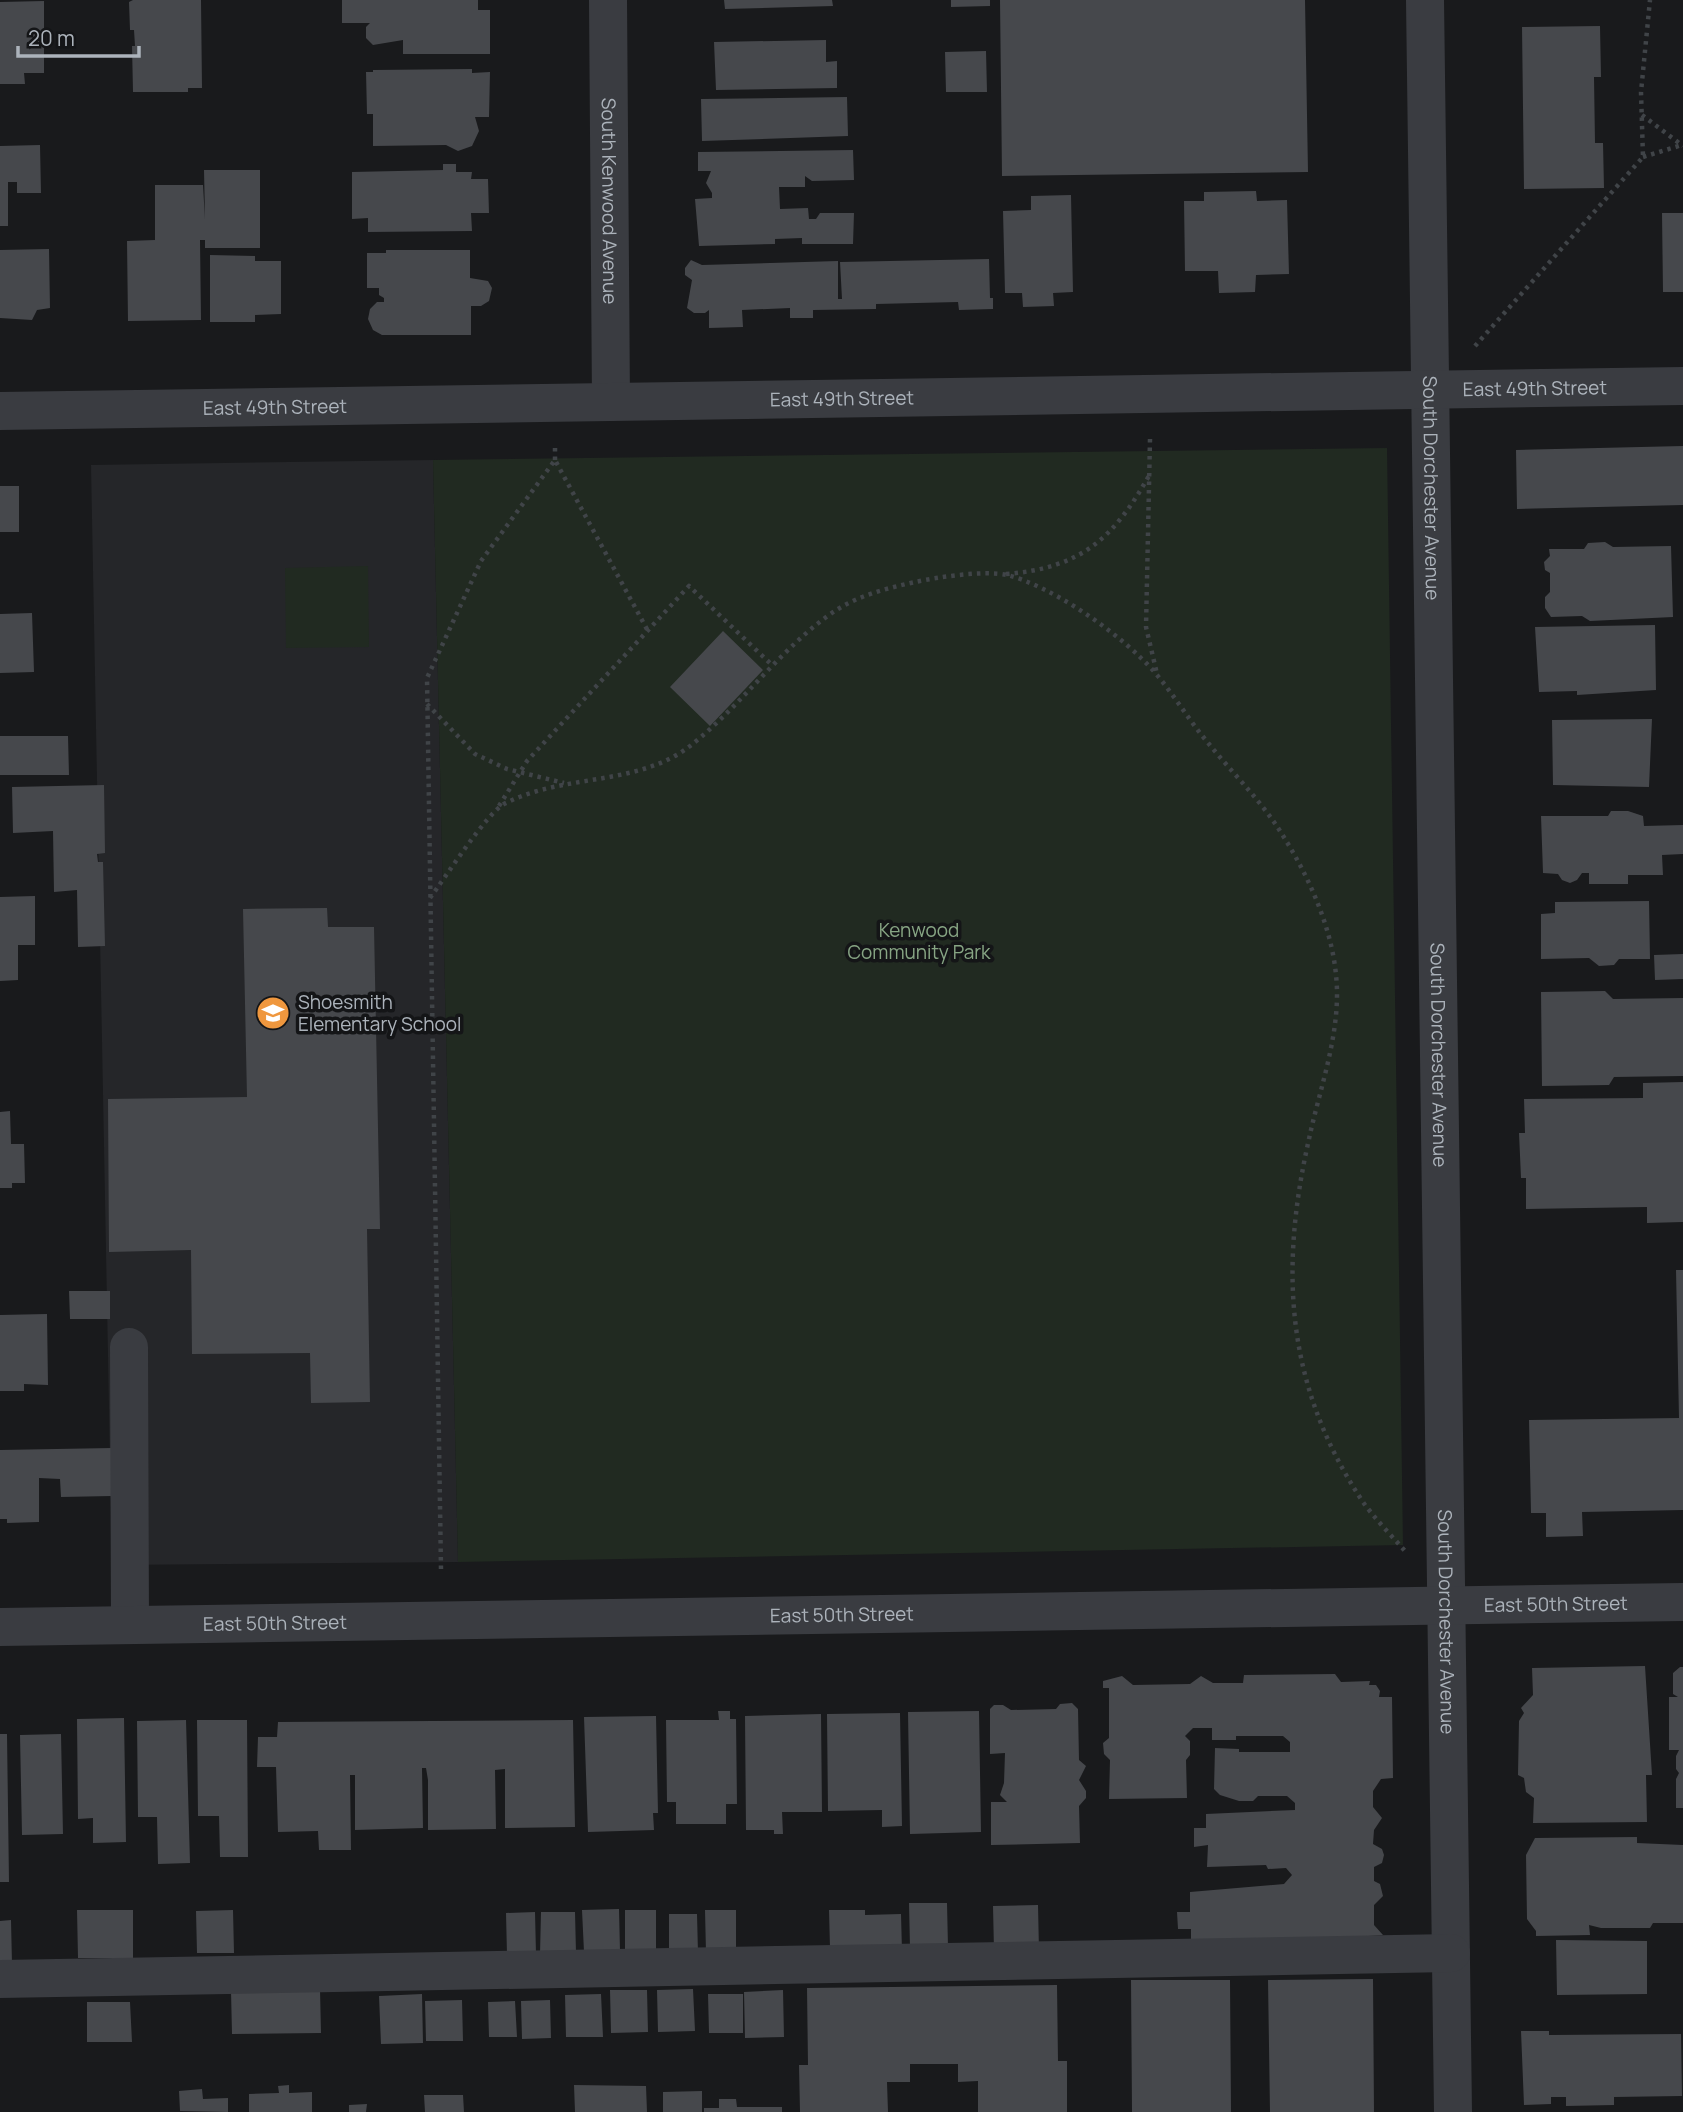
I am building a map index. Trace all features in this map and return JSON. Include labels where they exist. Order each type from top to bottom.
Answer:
[{"type":"street","name":"South Kenwood Avenue","points":[[608,0],[611,402]]},
{"type":"street","name":"South Dorchester Avenue","points":[[1425,0],[1452,2112]]},
{"type":"street","name":"East 49th Street","points":[[0,411],[1683,386]]},
{"type":"street","points":[[129,1347],[130,1625]]},
{"type":"street","name":"East 50th Street","points":[[0,1628],[1683,1602]]},
{"type":"street","points":[[0,1979],[1451,1953]]},
{"type":"path","points":[[1643,157],[1642,115],[1650,0]]},
{"type":"path","points":[[1642,115],[1683,145]]},
{"type":"path","points":[[1475,346],[1643,157],[1683,145]]},
{"type":"path","points":[[1150,439],[1146,627],[1157,676]]},
{"type":"path","points":[[441,1569],[427,678],[481,561],[555,460],[649,633]]},
{"type":"path","points":[[499,806],[542,789],[618,777],[659,765],[693,744],[795,643],[832,613],[872,592],[932,578],[1038,572],[1084,554],[1104,539],[1129,511],[1150,473]]},
{"type":"path","points":[[1004,574],[1053,594],[1109,631],[1139,656],[1274,822],[1317,900],[1336,975],[1334,1030],[1299,1182],[1291,1241],[1291,1300],[1301,1367],[1315,1413],[1365,1504],[1406,1552]]},
{"type":"path","points":[[430,898],[499,806],[518,772],[649,633],[689,586],[773,666]]},
{"type":"path","points":[[427,703],[475,754],[518,772],[568,784]]},
{"type":"shaded area","name":"Shoesmith Elementary School","points":[[433,460],[458,1562],[112,1565],[91,465]]},
{"type":"green space","name":"Kenwood Community Park","points":[[1387,448],[1403,1545],[458,1562],[433,460]]},
{"type":"green space","points":[[368,566],[369,647],[286,648],[285,568]]},
{"type":"building","points":[[201,0],[202,88],[188,88],[188,92],[133,92],[132,46],[135,46],[134,30],[130,30],[129,2]]},
{"type":"building","points":[[342,0],[478,0],[478,10],[490,10],[490,54],[403,54],[403,40],[373,45],[366,38],[366,27],[370,23],[342,23]]},
{"type":"building","points":[[724,0],[832,0],[833,6],[725,9]]},
{"type":"building","points":[[951,0],[990,0],[990,6],[951,7]]},
{"type":"building","points":[[1000,0],[1305,0],[1308,172],[1002,176]]},
{"type":"building","points":[[44,1],[44,73],[24,73],[25,84],[0,84],[0,2]]},
{"type":"building","points":[[1600,26],[1601,77],[1594,77],[1595,143],[1603,143],[1604,188],[1524,189],[1522,27]]},
{"type":"building","points":[[826,40],[826,62],[837,61],[837,88],[716,90],[714,42]]},
{"type":"building","points":[[986,51],[987,92],[946,92],[945,52]]},
{"type":"building","points":[[472,69],[472,73],[490,72],[489,117],[475,117],[479,131],[472,146],[458,151],[446,145],[373,146],[373,114],[367,114],[366,72]]},
{"type":"building","points":[[847,97],[848,136],[702,141],[701,99]]},
{"type":"building","points":[[40,145],[41,193],[17,193],[17,182],[8,182],[8,226],[0,226],[0,146]]},
{"type":"building","points":[[853,150],[854,180],[812,181],[805,176],[805,187],[779,187],[780,209],[808,208],[809,219],[816,219],[820,213],[854,213],[853,244],[802,244],[802,238],[775,239],[775,244],[699,246],[695,199],[712,198],[712,193],[706,183],[711,171],[698,171],[698,152]]},
{"type":"building","points":[[443,164],[456,164],[456,172],[472,172],[471,179],[488,179],[489,213],[471,213],[472,231],[368,232],[368,218],[352,219],[352,172],[443,170]]},
{"type":"building","points":[[204,170],[260,170],[260,248],[205,248],[205,240],[200,240],[201,320],[128,321],[127,241],[155,240],[155,185],[203,185],[205,219]]},
{"type":"building","points":[[1256,191],[1257,201],[1287,200],[1289,274],[1256,275],[1255,292],[1219,293],[1218,271],[1185,271],[1184,201],[1204,201],[1204,192]]},
{"type":"building","points":[[1071,195],[1073,292],[1053,293],[1054,306],[1023,307],[1022,293],[1005,293],[1003,211],[1031,210],[1031,196]]},
{"type":"building","points":[[1662,213],[1683,213],[1683,292],[1663,292]]},
{"type":"building","points":[[49,249],[50,308],[37,310],[32,320],[0,318],[0,250]]},
{"type":"building","points":[[386,250],[470,250],[470,278],[488,281],[492,288],[489,301],[481,306],[471,306],[471,335],[382,335],[373,330],[368,319],[370,309],[377,302],[384,302],[384,298],[379,295],[379,288],[367,288],[367,253],[386,253]]},
{"type":"building","points":[[210,255],[255,256],[255,261],[281,261],[281,314],[255,315],[255,322],[210,322]]},
{"type":"building","points":[[989,259],[990,298],[993,298],[993,309],[959,310],[958,302],[876,304],[876,309],[813,310],[813,318],[790,318],[790,308],[742,310],[743,327],[709,328],[709,310],[705,313],[694,313],[687,308],[692,280],[685,275],[685,268],[691,260],[702,265],[838,261],[838,299],[842,299],[840,262]]},
{"type":"building","points":[[1683,446],[1683,505],[1517,509],[1516,450]]},
{"type":"building","points":[[0,486],[19,486],[19,532],[0,532]]},
{"type":"building","points":[[1605,542],[1613,547],[1671,546],[1673,617],[1590,621],[1582,616],[1551,617],[1545,608],[1545,597],[1550,592],[1550,573],[1545,570],[1544,562],[1550,556],[1549,549],[1584,549],[1588,543]]},
{"type":"building","points":[[32,613],[34,672],[0,673],[0,614]]},
{"type":"building","points":[[1655,625],[1656,690],[1577,695],[1577,691],[1539,692],[1535,627]]},
{"type":"building","points":[[723,631],[763,670],[710,726],[670,687]]},
{"type":"building","points":[[1652,719],[1649,787],[1553,785],[1552,720]]},
{"type":"building","points":[[0,736],[68,736],[69,775],[0,775]]},
{"type":"building","points":[[104,785],[105,853],[97,854],[98,862],[103,862],[105,946],[78,947],[77,890],[54,892],[53,831],[13,833],[12,787]]},
{"type":"building","points":[[1611,811],[1628,811],[1643,816],[1644,826],[1683,825],[1683,854],[1662,855],[1663,875],[1628,875],[1628,884],[1589,884],[1589,873],[1582,873],[1577,880],[1570,883],[1562,880],[1558,874],[1543,873],[1541,816],[1608,816]]},
{"type":"building","points":[[35,896],[35,945],[18,945],[18,980],[0,981],[0,897]]},
{"type":"building","points":[[1649,901],[1650,959],[1619,959],[1614,965],[1599,966],[1589,958],[1541,959],[1541,914],[1555,913],[1555,902]]},
{"type":"building","points":[[327,908],[328,927],[374,927],[380,1229],[367,1229],[370,1402],[311,1403],[310,1353],[192,1354],[191,1250],[109,1252],[108,1099],[247,1097],[243,909]]},
{"type":"building","points":[[1683,954],[1683,979],[1655,980],[1654,955]]},
{"type":"building","points":[[1605,991],[1613,999],[1683,998],[1683,1076],[1614,1077],[1609,1085],[1542,1086],[1541,992]]},
{"type":"building","points":[[1683,1082],[1683,1222],[1647,1223],[1647,1207],[1526,1209],[1526,1178],[1521,1178],[1519,1133],[1525,1133],[1524,1099],[1643,1098],[1643,1083]]},
{"type":"building","points":[[10,1111],[11,1144],[24,1144],[25,1183],[12,1183],[12,1188],[0,1188],[0,1112]]},
{"type":"building","points":[[1676,1270],[1683,1270],[1683,1510],[1582,1512],[1583,1536],[1546,1537],[1546,1513],[1531,1513],[1529,1420],[1679,1418]]},
{"type":"building","points":[[69,1291],[110,1291],[110,1319],[70,1319]]},
{"type":"building","points":[[47,1314],[48,1385],[24,1384],[24,1391],[0,1391],[0,1315]]},
{"type":"building","points":[[112,1448],[112,1496],[61,1497],[60,1479],[39,1478],[39,1522],[7,1523],[7,1519],[0,1519],[0,1450]]},
{"type":"building","points":[[1645,1666],[1652,1775],[1646,1775],[1647,1822],[1533,1823],[1534,1798],[1526,1792],[1524,1778],[1518,1775],[1519,1721],[1524,1713],[1521,1708],[1533,1695],[1532,1668]]},
{"type":"building","points":[[1683,1667],[1683,1808],[1676,1808],[1676,1779],[1679,1773],[1676,1769],[1676,1756],[1679,1750],[1669,1750],[1669,1697],[1678,1697],[1673,1694],[1673,1673]]},
{"type":"building","points":[[1335,1674],[1341,1682],[1370,1681],[1369,1685],[1376,1685],[1380,1691],[1379,1697],[1392,1697],[1393,1778],[1381,1779],[1373,1791],[1373,1807],[1382,1818],[1374,1830],[1373,1844],[1382,1849],[1384,1855],[1382,1863],[1374,1867],[1374,1881],[1380,1884],[1383,1896],[1374,1905],[1374,1925],[1383,1935],[1191,1949],[1191,1929],[1178,1929],[1177,1912],[1190,1912],[1190,1892],[1284,1884],[1292,1875],[1286,1868],[1268,1869],[1266,1865],[1207,1867],[1208,1845],[1194,1847],[1194,1828],[1206,1828],[1206,1814],[1295,1810],[1295,1803],[1287,1796],[1258,1796],[1253,1801],[1239,1801],[1220,1795],[1214,1789],[1215,1748],[1239,1749],[1239,1752],[1290,1752],[1290,1742],[1283,1736],[1236,1736],[1236,1740],[1212,1740],[1212,1728],[1193,1728],[1185,1736],[1190,1741],[1190,1755],[1186,1760],[1187,1798],[1109,1799],[1110,1760],[1104,1754],[1103,1743],[1109,1738],[1109,1688],[1103,1688],[1103,1681],[1122,1676],[1133,1685],[1190,1684],[1201,1676],[1213,1683],[1243,1683],[1244,1675]]},
{"type":"building","points":[[1072,1703],[1078,1709],[1079,1760],[1086,1766],[1079,1780],[1086,1791],[1086,1798],[1079,1806],[1080,1843],[991,1845],[991,1802],[1007,1802],[1000,1795],[1004,1783],[1005,1753],[990,1754],[990,1709],[994,1705],[1003,1705],[1011,1710],[1056,1709],[1060,1704]]},
{"type":"building","points":[[718,1711],[730,1711],[730,1719],[736,1719],[737,1804],[726,1804],[726,1824],[676,1824],[676,1802],[667,1802],[666,1720],[719,1720]]},
{"type":"building","points":[[979,1711],[981,1832],[910,1834],[908,1712]]},
{"type":"building","points":[[900,1713],[902,1826],[882,1827],[882,1810],[828,1811],[827,1714]]},
{"type":"building","points":[[821,1714],[822,1812],[782,1812],[783,1834],[774,1834],[774,1830],[746,1830],[745,1716]]},
{"type":"building","points":[[656,1716],[658,1813],[653,1813],[654,1830],[588,1832],[584,1717]]},
{"type":"building","points":[[124,1718],[126,1842],[93,1843],[93,1818],[78,1819],[77,1719]]},
{"type":"building","points":[[186,1720],[190,1863],[158,1864],[157,1817],[138,1817],[137,1721]]},
{"type":"building","points":[[197,1720],[247,1720],[248,1857],[220,1857],[219,1816],[198,1816]]},
{"type":"building","points":[[573,1720],[575,1827],[505,1828],[505,1769],[495,1770],[496,1829],[428,1830],[428,1780],[426,1768],[422,1768],[423,1828],[355,1830],[355,1775],[350,1775],[351,1850],[319,1850],[318,1831],[278,1832],[276,1767],[257,1767],[258,1737],[277,1737],[278,1722]]},
{"type":"building","points":[[0,1734],[7,1734],[9,1882],[0,1882]]},
{"type":"building","points":[[61,1734],[63,1834],[22,1835],[20,1735]]},
{"type":"building","points":[[1637,1837],[1637,1843],[1683,1845],[1683,1923],[1653,1923],[1650,1928],[1601,1928],[1589,1925],[1590,1935],[1536,1936],[1536,1931],[1527,1919],[1526,1855],[1535,1838]]},
{"type":"building","points":[[909,1903],[947,1903],[948,1947],[910,1948]]},
{"type":"building","points":[[1038,1905],[1039,1951],[994,1951],[993,1906]]},
{"type":"building","points":[[619,1909],[620,1951],[584,1952],[582,1910]]},
{"type":"building","points":[[77,1910],[133,1910],[133,1958],[78,1958]]},
{"type":"building","points":[[233,1910],[234,1953],[197,1953],[196,1911]]},
{"type":"building","points":[[625,1910],[656,1910],[656,1952],[625,1953]]},
{"type":"building","points":[[705,1910],[736,1910],[736,1953],[706,1953]]},
{"type":"building","points":[[829,1910],[865,1910],[865,1915],[901,1914],[902,1951],[830,1948]]},
{"type":"building","points":[[535,1912],[536,1954],[507,1955],[506,1913]]},
{"type":"building","points":[[541,1912],[575,1912],[576,1953],[540,1954]]},
{"type":"building","points":[[669,1914],[697,1914],[698,1953],[669,1953]]},
{"type":"building","points":[[11,1920],[12,1964],[0,1964],[0,1921]]},
{"type":"building","points":[[1556,1940],[1647,1941],[1647,1994],[1557,1995]]},
{"type":"building","points":[[1373,1979],[1374,2112],[1270,2112],[1268,1980]]},
{"type":"building","points":[[1131,1980],[1230,1980],[1231,2112],[1132,2112]]},
{"type":"building","points":[[1057,1985],[1058,2061],[1067,2061],[1067,2112],[978,2112],[978,2081],[958,2082],[958,2064],[910,2064],[910,2082],[887,2082],[888,2112],[800,2112],[799,2065],[808,2065],[807,1988]]},
{"type":"building","points":[[320,1989],[321,2033],[232,2034],[231,1991]]},
{"type":"building","points":[[693,1989],[695,2031],[658,2032],[657,1990]]},
{"type":"building","points":[[610,1990],[647,1990],[648,2032],[611,2033]]},
{"type":"building","points":[[783,1990],[784,2037],[745,2038],[744,1992]]},
{"type":"building","points":[[422,1994],[423,2043],[381,2044],[379,1996]]},
{"type":"building","points":[[601,1994],[603,2037],[566,2037],[565,1995]]},
{"type":"building","points":[[708,1994],[743,1994],[743,2033],[709,2033]]},
{"type":"building","points":[[462,2000],[463,2041],[426,2041],[425,2001]]},
{"type":"building","points":[[550,2000],[551,2038],[522,2039],[521,2001]]},
{"type":"building","points":[[515,2001],[517,2037],[489,2037],[488,2002]]},
{"type":"building","points":[[87,2002],[130,2002],[132,2042],[87,2042]]},
{"type":"building","points":[[1521,2031],[1549,2031],[1549,2035],[1681,2034],[1682,2096],[1614,2097],[1614,2105],[1566,2106],[1566,2097],[1551,2097],[1551,2104],[1524,2105]]},
{"type":"building","points":[[289,2085],[289,2093],[312,2092],[312,2112],[249,2112],[249,2094],[279,2093],[278,2086]]},
{"type":"building","points":[[574,2085],[646,2086],[647,2112],[575,2112]]},
{"type":"building","points":[[202,2089],[203,2099],[228,2098],[228,2112],[180,2111],[179,2091]]},
{"type":"building","points":[[702,2091],[702,2112],[663,2112],[663,2092]]},
{"type":"building","points":[[424,2095],[463,2095],[464,2112],[425,2112]]},
{"type":"building","points":[[719,2099],[736,2099],[737,2107],[782,2107],[782,2112],[704,2112],[704,2108],[719,2108]]},
{"type":"building","points":[[367,2104],[366,2112],[349,2112],[349,2105]]},
{"type":"place","name":"Shoesmith Elementary School","points":[[273,1013]]}]
